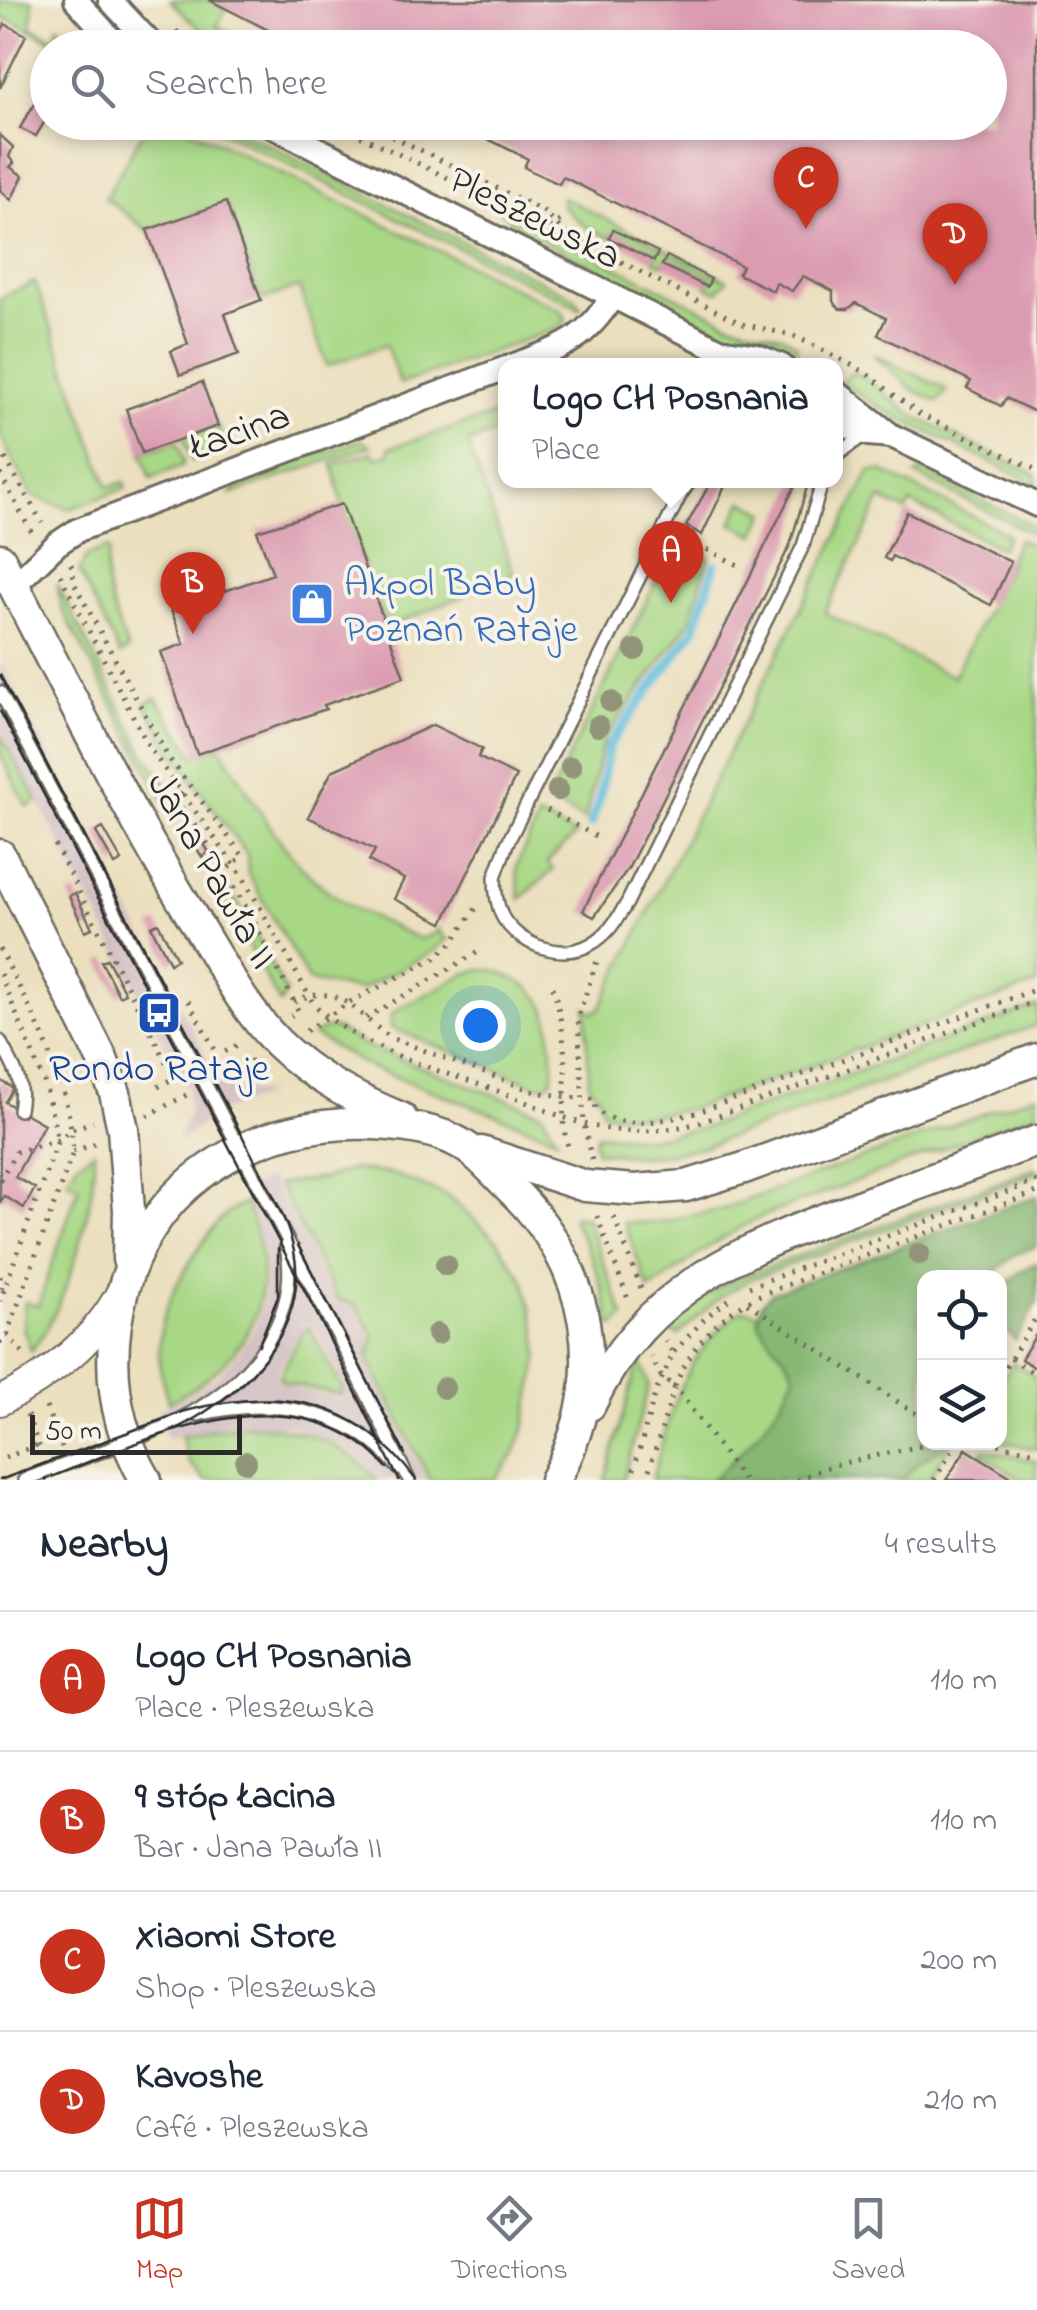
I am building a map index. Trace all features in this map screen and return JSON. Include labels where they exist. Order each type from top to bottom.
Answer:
[{"type":"main road","name":"Jana Pawła II","points":[[7,572],[162,867],[265,1029],[312,1072],[352,1098],[457,1142]]},
{"type":"main road","points":[[0,855],[102,1059],[115,1094],[126,1151],[130,1210],[126,1280],[111,1366],[118,1411],[146,1480]]},
{"type":"main road","points":[[126,1280],[145,1236],[165,1207],[208,1166],[275,1134],[345,1123],[394,1125],[457,1142],[584,1186],[635,1190],[686,1186],[1037,1060]]},
{"type":"main road","points":[[555,1480],[604,1379],[638,1328],[699,1278],[749,1248],[781,1235],[1037,1141]]},
{"type":"main road","points":[[457,1142],[532,1209],[570,1270],[588,1350],[569,1480]]},
{"type":"street","points":[[76,0],[103,30]]},
{"type":"street","points":[[110,0],[135,30]]},
{"type":"street","name":"Pleszewska","points":[[300,140],[728,358],[762,358]]},
{"type":"street","name":"Łacina","points":[[533,358],[573,343],[612,296]]},
{"type":"street","name":"Łacina","points":[[7,572],[91,525],[498,371]]},
{"type":"street","points":[[843,398],[892,436],[1037,505]]},
{"type":"street","points":[[843,425],[868,434],[892,436]]},
{"type":"street","points":[[0,1402],[36,1383],[70,1354],[117,1301],[126,1280]]},
{"type":"lane","points":[[843,451],[868,434]]},
{"type":"lane","points":[[687,488],[664,527],[529,800],[495,877],[496,898],[503,918],[516,933],[552,950],[572,952],[593,944],[611,928],[627,903],[802,546],[820,488]]},
{"type":"lane","points":[[0,692],[282,1230],[408,1480]]},
{"type":"lane","points":[[0,1042],[0,1060]]},
{"type":"lane","points":[[0,1042],[20,1078],[23,1092],[19,1110]]},
{"type":"lane","points":[[24,1480],[202,1409],[248,1371],[283,1314],[289,1261],[282,1230]]},
{"type":"lane","points":[[170,1423],[244,1407],[310,1412],[346,1424],[366,1436],[408,1480]]},
{"type":"path","points":[[369,140],[552,228]]},
{"type":"path","points":[[400,140],[542,211],[565,233],[742,324],[792,335],[837,358]]},
{"type":"path","points":[[558,222],[565,216]]},
{"type":"path","points":[[843,361],[863,371],[919,414],[1037,470]]},
{"type":"path","points":[[0,449],[52,549],[67,592],[150,749],[262,908],[308,995],[326,1016],[387,1049],[584,1124],[634,1132],[699,1124],[1037,1001]]},
{"type":"path","points":[[0,474],[27,526],[70,560],[76,586],[160,742],[243,856],[223,872]]},
{"type":"path","points":[[664,527],[740,566]]},
{"type":"path","points":[[192,786],[175,800],[203,836],[251,916],[298,1010],[288,1017]]},
{"type":"path","points":[[529,800],[601,838]]},
{"type":"path","points":[[50,836],[174,1078]]},
{"type":"path","points":[[304,1032],[350,1002],[436,958],[452,944],[476,905],[496,898]]},
{"type":"path","points":[[588,1152],[578,1016],[597,964],[593,944]]},
{"type":"path","points":[[0,949],[38,1024],[72,1129],[72,1152],[7,1335],[0,1343]]},
{"type":"path","points":[[366,1018],[482,950]]},
{"type":"path","points":[[554,987],[561,1016],[561,1115],[568,1146]]},
{"type":"path","points":[[590,1099],[605,1117],[634,1121],[696,1113],[1037,990]]},
{"type":"path","points":[[294,1002],[313,992],[344,998],[394,1038],[535,1092],[576,1098]]},
{"type":"path","points":[[208,1060],[246,1040]]},
{"type":"path","points":[[221,1076],[261,1055]]},
{"type":"path","points":[[158,1087],[182,1073]]},
{"type":"path","points":[[163,1108],[189,1094]]},
{"type":"path","points":[[0,1180],[16,1152],[58,1140],[72,1129],[93,1122]]},
{"type":"path","points":[[1,1298],[33,1198],[58,1140]]},
{"type":"path","points":[[72,1152],[96,1143]]},
{"type":"path","points":[[631,1480],[673,1353],[706,1317],[751,1286],[1037,1181]]},
{"type":"path","points":[[646,1480],[683,1366],[710,1330],[746,1302],[1037,1192]]},
{"type":"path","points":[[597,1216],[632,1311]]},
{"type":"path","points":[[615,1218],[644,1299]]},
{"type":"path","points":[[0,1276],[1,1298]]},
{"type":"path","points":[[746,1302],[917,1414]]},
{"type":"path","points":[[1007,1365],[1037,1316]]},
{"type":"path","points":[[656,1330],[673,1353]]},
{"type":"path","points":[[7,1335],[26,1358]]},
{"type":"path","points":[[644,1344],[662,1378],[675,1386],[743,1480]]},
{"type":"path","points":[[1011,1358],[1037,1375]]},
{"type":"path","points":[[45,1404],[60,1442]]},
{"type":"path","points":[[26,1414],[42,1454]]},
{"type":"path","points":[[5,1458],[39,1444]]},
{"type":"path","points":[[1007,1446],[1037,1452]]},
{"type":"path","points":[[797,1480],[830,1466],[917,1447]]},
{"type":"path","points":[[934,1480],[953,1450]]},
{"type":"shaded area","points":[[0,663],[208,1060],[239,1089],[269,1094],[216,1113],[176,1143],[189,1112],[187,1087],[0,727]]},
{"type":"shaded area","points":[[270,1177],[335,1301],[356,1308],[371,1338],[365,1359],[426,1480],[383,1480],[343,1446],[289,1425],[228,1424],[167,1439],[158,1410],[215,1378],[238,1354],[255,1327],[265,1292],[264,1257],[243,1192]],"holes":[[[305,1324],[315,1328],[346,1388],[340,1399],[277,1381],[277,1373]]]},
{"type":"green space","points":[[0,0],[33,0],[31,27],[37,30],[30,30],[0,18]]},
{"type":"green space","points":[[170,0],[209,0],[226,9],[217,27],[223,30],[197,26]]},
{"type":"green space","points":[[138,140],[213,140],[562,311],[566,320],[559,328],[400,384],[386,345],[327,366],[299,287],[261,300],[226,203],[147,230],[105,198]]},
{"type":"green space","points":[[239,140],[266,144],[575,298],[580,308]]},
{"type":"green space","points":[[562,197],[727,280],[717,292],[707,287],[711,278],[667,257],[662,265],[654,261],[658,252],[613,231],[609,238],[583,225],[562,206]]},
{"type":"green space","points":[[499,209],[730,323],[783,336],[797,345],[795,358],[738,339],[521,230]]},
{"type":"green space","points":[[35,282],[108,487],[124,482],[126,488],[70,509],[32,496],[0,436],[0,298]]},
{"type":"green space","points":[[873,354],[947,390],[938,402],[913,390]]},
{"type":"green space","points":[[852,372],[865,378],[915,417],[1037,475],[1037,484],[894,416],[843,381]]},
{"type":"green space","points":[[498,414],[498,432],[468,443],[514,575],[386,628],[342,504],[333,464],[373,452],[375,458],[389,454],[389,448]]},
{"type":"green space","points":[[218,426],[226,449],[192,461],[183,438]]},
{"type":"green space","points":[[361,440],[371,446],[231,494],[240,482]]},
{"type":"green space","points":[[177,441],[182,466],[151,478],[142,453]]},
{"type":"green space","points":[[870,471],[882,471],[1008,534],[1001,548],[911,503],[906,511],[881,499],[825,613],[953,677],[1011,563],[1008,561],[1018,539],[1037,548],[1037,984],[694,1108],[648,1116],[606,1113],[600,1097],[589,1085],[586,1008],[599,1010]]},
{"type":"green space","points":[[923,471],[1037,528],[1037,536],[916,475]]},
{"type":"green space","points":[[743,501],[766,512],[755,535],[732,524]]},
{"type":"green space","points":[[676,542],[709,558],[689,623],[604,739],[585,820],[547,801]]},
{"type":"green space","points":[[107,548],[107,589],[128,650],[120,655],[79,572],[87,556]]},
{"type":"green space","points":[[57,584],[144,753],[168,786],[164,801],[62,609]]},
{"type":"green space","points":[[156,698],[194,755],[220,746],[270,827],[317,882],[355,908],[420,939],[436,933],[439,927],[447,939],[432,952],[360,990],[309,981],[248,874],[247,855],[173,753],[145,704]]},
{"type":"green space","points":[[0,734],[38,801],[27,807],[0,754]]},
{"type":"green space","points":[[539,817],[576,835],[547,862],[553,870],[520,899],[516,867]]},
{"type":"green space","points":[[225,884],[286,993],[280,1004],[216,885]]},
{"type":"green space","points":[[482,969],[513,978],[541,1000],[550,1028],[554,1069],[549,1084],[538,1086],[391,1028],[391,1015],[397,1010]]},
{"type":"green space","points":[[1037,1006],[1037,1025],[703,1147],[635,1156],[596,1151],[597,1134],[650,1138],[703,1128]]},
{"type":"green space","points":[[324,1029],[336,1029],[364,1045],[542,1113],[557,1138],[369,1067],[313,1035]]},
{"type":"green space","points":[[1037,1094],[1037,1113],[758,1218],[713,1244],[649,1290],[624,1223],[659,1222],[720,1210]]},
{"type":"green space","points":[[94,1151],[90,1200],[76,1256],[56,1310],[31,1351],[23,1327],[25,1302],[38,1306],[79,1186],[67,1181],[77,1163]]},
{"type":"green space","points":[[1037,1168],[1037,1173],[749,1280],[720,1297],[678,1335],[663,1327],[700,1298],[741,1277]]},
{"type":"green space","points":[[354,1169],[392,1174],[446,1195],[497,1240],[524,1281],[539,1357],[515,1454],[494,1480],[430,1480],[368,1359],[374,1337],[357,1306],[337,1299],[278,1184],[325,1178]]},
{"type":"green space","points":[[1037,1196],[1037,1246],[1016,1254],[997,1270],[917,1270],[917,1450],[938,1450],[917,1463],[902,1480],[712,1480],[770,1418],[795,1374],[758,1322],[761,1304],[772,1293]]},
{"type":"green space","points":[[245,1203],[262,1265],[261,1293],[253,1319],[241,1343],[222,1365],[169,1402],[159,1345],[166,1310],[209,1234],[228,1213]]},
{"type":"green space","points":[[576,1215],[586,1218],[624,1316],[615,1326],[611,1325],[591,1257],[572,1219]]},
{"type":"green space","points":[[1037,1263],[1037,1303],[1015,1340],[1007,1331],[1007,1287]]},
{"type":"green space","points":[[742,1310],[759,1314],[807,1344],[917,1436],[917,1450],[947,1450],[928,1480],[652,1480],[681,1386],[721,1327]]},
{"type":"green space","points":[[309,1327],[343,1389],[340,1395],[279,1378],[303,1331]]},
{"type":"green space","points":[[639,1358],[649,1385],[623,1480],[605,1480]]},
{"type":"green space","points":[[1013,1363],[1031,1373],[1037,1383],[1037,1449],[1007,1443],[1007,1373]]},
{"type":"green space","points":[[247,1425],[284,1429],[318,1439],[350,1456],[378,1480],[205,1480],[189,1462],[181,1437]]},
{"type":"green space","points":[[984,1450],[1037,1461],[1037,1480],[1023,1480],[981,1454]]},
{"type":"building","points":[[209,0],[1037,0],[1037,413],[1006,398],[1001,406],[967,388],[971,381],[878,335],[886,318],[856,303],[840,309],[833,301],[833,291],[803,276],[792,291],[776,283],[773,291],[738,274],[742,266],[563,177],[559,184],[533,172],[524,167],[528,159],[490,140],[1007,140],[1007,30],[268,30]]},
{"type":"building","points":[[5,24],[26,35],[0,88],[0,34]]},
{"type":"building","points":[[30,111],[30,133],[20,128]]},
{"type":"building","points":[[0,135],[13,147],[9,157],[14,163],[10,167],[23,176],[11,200],[0,190]]},
{"type":"building","points":[[226,202],[261,300],[225,314],[239,354],[180,375],[171,351],[188,344],[147,230]]},
{"type":"building","points":[[613,230],[658,252],[654,261],[609,238]]},
{"type":"building","points":[[667,256],[711,279],[707,287],[662,265]]},
{"type":"building","points":[[202,382],[218,426],[142,453],[126,409]]},
{"type":"building","points":[[707,488],[724,488],[702,535],[686,526]]},
{"type":"building","points":[[794,488],[807,488],[790,545],[629,867],[594,917],[583,911]]},
{"type":"building","points":[[342,504],[404,677],[197,754],[161,652],[184,644],[171,610],[273,574],[257,531]]},
{"type":"building","points":[[907,512],[1011,562],[991,605],[892,556],[890,561],[884,558]]},
{"type":"building","points":[[433,725],[482,749],[478,757],[516,776],[443,923],[394,899],[404,879],[369,861],[375,850],[308,817],[332,771]]},
{"type":"building","points":[[103,828],[122,861],[115,865],[96,832]]},
{"type":"building","points":[[195,830],[209,852],[202,857],[188,834]]},
{"type":"building","points":[[75,893],[92,928],[85,931],[69,896]]},
{"type":"building","points":[[158,923],[177,959],[170,963],[151,926]]},
{"type":"building","points":[[107,959],[125,993],[119,996],[101,961]]},
{"type":"building","points":[[0,1080],[13,1088],[5,1102],[44,1124],[15,1177],[35,1188],[24,1208],[4,1196],[0,1203]]},
{"type":"building","points":[[1037,1333],[1037,1369],[1021,1359]]},
{"type":"building","points":[[968,1450],[1016,1480],[946,1480]]},
{"type":"waterway","points":[[591,824],[609,745],[694,630],[715,565]]},
{"type":"tram line","points":[[0,675],[267,1183],[294,1251],[296,1281],[281,1335],[245,1380],[175,1430]]},
{"type":"tram line","points":[[0,711],[319,1318],[399,1480]]},
{"type":"tram line","points":[[298,1245],[405,1454]]},
{"type":"tram line","points":[[259,1345],[278,1296],[278,1249]]},
{"type":"tram line","points":[[0,1480],[185,1411],[253,1400],[314,1405],[341,1416],[368,1431],[416,1480]]},
{"type":"tram line","points":[[44,1480],[174,1431],[266,1415],[310,1420],[351,1437],[387,1468]]},
{"type":"place","name":"Xiaomi Store","points":[[806,229]]},
{"type":"place","name":"Kavoshe","points":[[955,285]]},
{"type":"place","name":"Logo CH Posnania","points":[[671,603]]},
{"type":"place","name":"Akpol Baby Poznań Rataje","points":[[312,604]]},
{"type":"place","name":"9 stóp Łacina","points":[[193,634]]},
{"type":"place","name":"Rondo Rataje","points":[[159,1013]]}]
